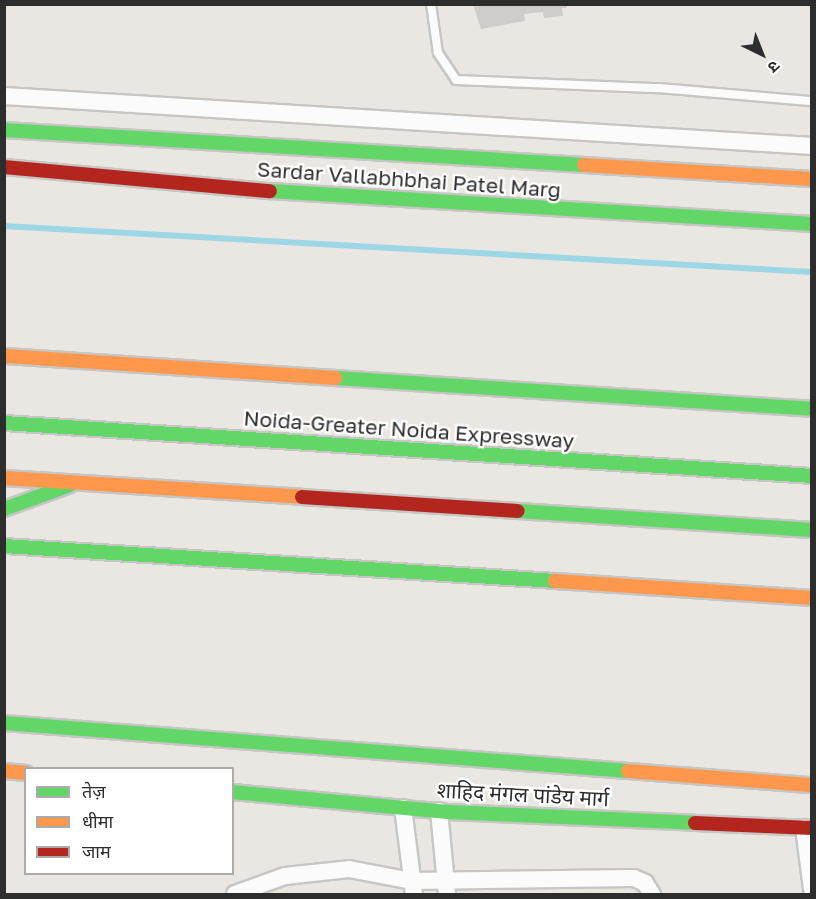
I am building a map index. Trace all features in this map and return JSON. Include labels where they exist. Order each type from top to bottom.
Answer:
[{"type":"main road","name":"Sardar Vallabhbhai Patel Marg","points":[[4,130],[812,179]]},
{"type":"main road","name":"Sardar Vallabhbhai Patel Marg","points":[[4,167],[377,200],[812,224]]},
{"type":"main road","points":[[4,356],[812,409]]},
{"type":"main road","name":"Noida-Greater Noida Expressway","points":[[4,423],[812,476]]},
{"type":"main road","points":[[4,478],[812,530]]},
{"type":"main road","points":[[4,509],[76,483]]},
{"type":"main road","points":[[4,546],[812,598]]},
{"type":"main road","points":[[4,723],[812,785]]},
{"type":"main road","points":[[4,771],[24,773]]},
{"type":"main road","name":"शाहिद मंगल पांडेय मार्ग","points":[[234,792],[440,811],[808,828]]},
{"type":"street","points":[[4,96],[812,146]]},
{"type":"street","points":[[403,808],[413,888]]},
{"type":"street","points":[[440,811],[446,886]]},
{"type":"street","points":[[808,828],[812,889]]},
{"type":"street","points":[[235,894],[285,876],[323,870],[376,872],[413,888],[634,878],[645,883],[652,894]]},
{"type":"lane","points":[[431,4],[438,53],[456,80],[659,88],[812,101]]},
{"type":"building","points":[[473,4],[566,4],[567,8],[562,8],[563,16],[544,18],[543,12],[524,14],[525,21],[481,29]]},
{"type":"waterway","points":[[4,226],[812,272]]},
{"type":"traffic: fast","points":[[4,130],[584,165]]},
{"type":"traffic: fast","points":[[270,191],[812,224]]},
{"type":"traffic: fast","points":[[335,378],[812,409]]},
{"type":"traffic: fast","points":[[4,423],[812,476]]},
{"type":"traffic: fast","points":[[4,509],[70,485]]},
{"type":"traffic: fast","points":[[518,511],[812,530]]},
{"type":"traffic: fast","points":[[4,546],[555,581]]},
{"type":"traffic: fast","points":[[4,723],[628,771]]},
{"type":"traffic: fast","points":[[234,792],[448,812],[695,823]]},
{"type":"traffic: slow","points":[[584,165],[812,179]]},
{"type":"traffic: slow","points":[[4,356],[335,378]]},
{"type":"traffic: slow","points":[[4,478],[302,497]]},
{"type":"traffic: slow","points":[[555,581],[812,598]]},
{"type":"traffic: slow","points":[[4,771],[24,773]]},
{"type":"traffic: slow","points":[[628,771],[812,785]]},
{"type":"traffic: jam","points":[[4,167],[270,191]]},
{"type":"traffic: jam","points":[[302,497],[518,511]]},
{"type":"traffic: jam","points":[[695,823],[812,828]]}]
